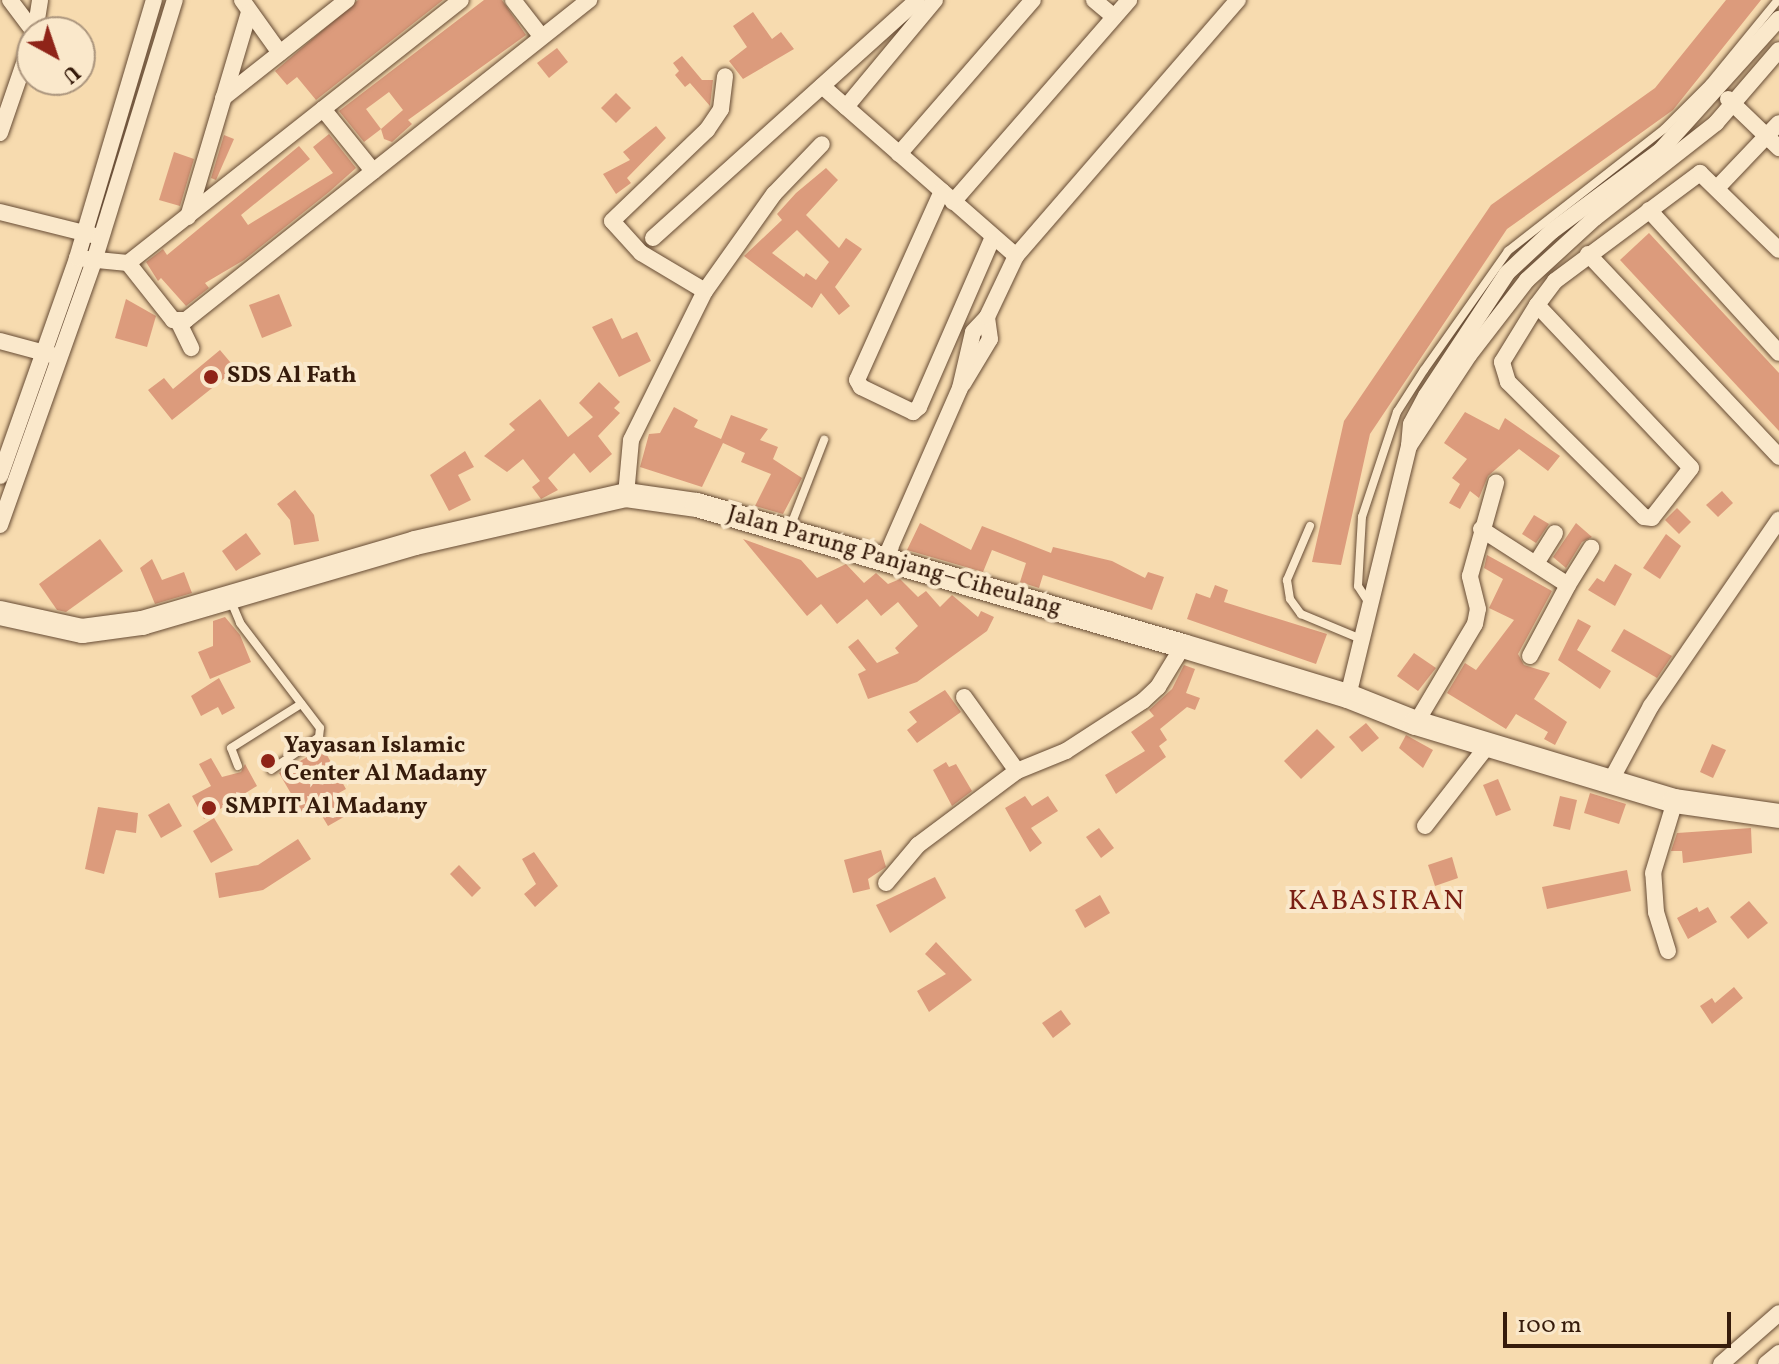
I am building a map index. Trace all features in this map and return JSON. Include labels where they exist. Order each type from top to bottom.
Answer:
[{"type":"street","points":[[0,525],[52,355],[85,260],[154,0]]},
{"type":"street","points":[[92,235],[175,0]]},
{"type":"street","points":[[223,99],[347,0]]},
{"type":"street","points":[[85,260],[128,263],[461,0]]},
{"type":"street","points":[[513,0],[541,36]]},
{"type":"street","points":[[179,323],[589,0]]},
{"type":"street","points":[[653,238],[917,0]]},
{"type":"street","points":[[846,107],[935,0]]},
{"type":"street","points":[[899,154],[1033,0]]},
{"type":"street","points":[[1094,0],[1114,17]]},
{"type":"street","points":[[993,237],[919,407],[913,412],[861,387],[857,380],[948,196],[1129,0]]},
{"type":"street","points":[[885,559],[960,388],[967,345],[987,317],[1016,256],[1238,0]]},
{"type":"street","points":[[246,7],[280,53]]},
{"type":"street","points":[[188,217],[246,7]]},
{"type":"street","points":[[1409,446],[1407,436],[1416,415],[1507,273],[1552,231],[1660,151],[1714,87],[1779,19]]},
{"type":"street","points":[[1348,696],[1409,446],[1527,280],[1595,218],[1675,159],[1733,105],[1779,50]]},
{"type":"street","points":[[705,291],[641,253],[612,221],[707,130],[721,109],[725,76]]},
{"type":"street","points":[[0,133],[16,82]]},
{"type":"street","points":[[822,86],[1016,256]]},
{"type":"street","points":[[1714,87],[1775,135],[1718,187]]},
{"type":"street","points":[[323,109],[373,171]]},
{"type":"street","points":[[626,495],[631,440],[705,291],[774,194],[822,144]]},
{"type":"street","points":[[1537,305],[1691,468],[1652,518],[1644,517],[1508,382],[1502,362],[1537,305],[1588,254],[1700,173],[1718,187],[1779,250]]},
{"type":"street","points":[[1649,210],[1779,353]]},
{"type":"street","points":[[0,212],[92,235]]},
{"type":"street","points":[[1588,254],[1779,457]]},
{"type":"street","points":[[128,263],[179,323],[191,348]]},
{"type":"street","points":[[0,341],[52,355]]},
{"type":"street","points":[[0,476],[52,355]]},
{"type":"street","points":[[1416,723],[1475,624],[1478,609],[1470,576],[1496,483]]},
{"type":"street","name":"Jalan Parung Panjang–Ciheulang","points":[[0,613],[82,631],[142,623],[415,543],[626,495],[697,505],[885,559],[1348,696],[1416,723],[1675,801],[1779,816]]},
{"type":"street","points":[[1610,782],[1651,706],[1779,520]]},
{"type":"street","points":[[1481,529],[1537,562],[1568,585]]},
{"type":"street","points":[[1537,562],[1555,533]]},
{"type":"street","points":[[1530,656],[1591,548]]},
{"type":"street","points":[[886,883],[924,839],[1017,771],[1066,751],[1143,701],[1158,687],[1183,646]]},
{"type":"street","points":[[964,697],[1017,771]]},
{"type":"street","points":[[1425,826],[1488,745]]},
{"type":"street","points":[[1668,951],[1656,912],[1653,873],[1675,801]]},
{"type":"street","points":[[1721,1364],[1779,1313]]},
{"type":"street","points":[[1766,1364],[1779,1353]]},
{"type":"lane","points":[[1372,607],[1358,586],[1362,517],[1397,412],[1424,370],[1508,251],[1714,87],[1778,0]]},
{"type":"lane","points":[[789,531],[824,440]]},
{"type":"lane","points":[[1310,526],[1287,580],[1290,599],[1301,614],[1361,639]]},
{"type":"lane","points":[[229,598],[240,623],[320,728],[319,737],[271,770]]},
{"type":"lane","points":[[238,766],[231,748],[301,704]]},
{"type":"building","points":[[358,0],[443,0],[316,100],[297,77],[287,85],[275,71]]},
{"type":"building","points":[[484,0],[502,0],[526,35],[408,120],[412,124],[392,142],[384,139],[381,129],[364,142],[339,111]],"holes":[[[389,92],[403,110],[381,129],[366,109]]]},
{"type":"building","points":[[1726,0],[1761,0],[1673,110],[1507,229],[1370,434],[1341,565],[1312,562],[1344,421],[1491,205],[1655,88]]},
{"type":"building","points":[[753,12],[772,39],[781,32],[794,49],[743,79],[729,61],[747,47],[733,26]]},
{"type":"building","points":[[557,48],[568,62],[549,78],[537,63]]},
{"type":"building","points":[[682,56],[702,80],[713,80],[710,106],[690,83],[685,87],[675,75],[679,71],[673,63]]},
{"type":"building","points":[[616,93],[631,108],[616,123],[601,108]]},
{"type":"building","points":[[656,126],[666,138],[627,178],[631,183],[616,194],[603,174],[630,160],[623,152]]},
{"type":"building","points":[[329,134],[356,168],[329,192],[244,260],[205,283],[209,288],[186,306],[161,278],[158,281],[146,262],[163,249],[167,255],[299,146],[310,159],[241,215],[248,225],[333,173],[313,147]]},
{"type":"building","points":[[224,135],[234,139],[216,180],[211,178]]},
{"type":"building","points":[[174,152],[194,159],[180,206],[159,200]]},
{"type":"building","points":[[826,168],[838,180],[806,215],[839,248],[846,238],[862,249],[835,287],[850,306],[839,315],[821,293],[812,308],[744,256],[782,220],[777,214]],"holes":[[[797,230],[829,262],[816,280],[806,273],[804,277],[772,253]]]},
{"type":"building","points":[[1649,233],[1779,373],[1779,431],[1620,260]]},
{"type":"building","points":[[279,294],[292,326],[262,338],[249,305]]},
{"type":"building","points":[[126,299],[156,316],[147,347],[115,338]]},
{"type":"building","points":[[612,318],[622,339],[637,332],[651,361],[619,377],[592,327]]},
{"type":"building","points":[[220,350],[236,369],[172,420],[148,390],[164,378],[173,389]]},
{"type":"building","points":[[599,382],[620,402],[614,408],[620,413],[598,436],[612,454],[590,473],[574,453],[548,478],[558,490],[541,499],[532,487],[540,481],[523,459],[507,472],[484,456],[515,430],[509,424],[540,399],[568,437],[593,417],[579,403]]},
{"type":"building","points":[[674,407],[698,420],[694,427],[721,439],[731,415],[768,429],[760,440],[778,447],[773,459],[802,478],[783,514],[755,506],[771,474],[741,462],[745,453],[723,443],[702,487],[640,467],[649,434],[660,433]]},
{"type":"building","points":[[1465,412],[1499,430],[1505,418],[1560,456],[1548,471],[1519,449],[1488,476],[1479,498],[1470,491],[1460,509],[1449,503],[1460,484],[1452,478],[1467,459],[1444,443]]},
{"type":"building","points":[[465,451],[474,467],[458,475],[471,500],[449,511],[430,475]]},
{"type":"building","points":[[295,490],[314,515],[319,541],[294,545],[290,520],[277,504]]},
{"type":"building","points":[[1722,491],[1733,503],[1718,517],[1706,505]]},
{"type":"building","points":[[1677,508],[1691,522],[1679,534],[1665,520]]},
{"type":"building","points":[[1534,515],[1549,524],[1536,543],[1522,534]]},
{"type":"building","points":[[920,523],[971,550],[982,526],[1051,553],[1053,547],[1112,561],[1145,578],[1148,572],[1164,577],[1152,610],[1043,575],[1039,588],[1020,582],[1026,563],[992,550],[983,572],[907,550]]},
{"type":"building","points":[[1576,523],[1592,537],[1582,542],[1566,568],[1553,557]]},
{"type":"building","points":[[246,533],[261,554],[236,571],[222,551]]},
{"type":"building","points":[[1666,534],[1681,546],[1660,579],[1643,568]]},
{"type":"building","points":[[100,539],[123,571],[66,612],[57,610],[39,584]]},
{"type":"building","points":[[743,539],[801,560],[817,578],[846,564],[864,583],[876,573],[888,584],[900,579],[918,597],[926,591],[940,607],[952,595],[978,617],[981,611],[994,617],[987,631],[917,682],[868,699],[858,674],[866,670],[848,647],[858,639],[877,663],[899,653],[895,648],[918,626],[898,602],[881,616],[867,599],[837,624],[821,604],[807,616]]},
{"type":"building","points":[[1487,555],[1552,591],[1518,654],[1524,665],[1550,673],[1534,699],[1567,722],[1555,745],[1544,739],[1548,732],[1516,714],[1506,729],[1447,693],[1465,663],[1476,670],[1514,620],[1489,608],[1503,579],[1484,568]]},
{"type":"building","points":[[152,559],[162,580],[184,572],[192,593],[155,604],[140,568]]},
{"type":"building","points":[[1615,564],[1632,574],[1615,606],[1588,590],[1597,578],[1604,582]]},
{"type":"building","points":[[1215,585],[1228,590],[1224,602],[1327,634],[1316,664],[1187,619],[1196,593],[1210,598]]},
{"type":"building","points":[[225,617],[240,635],[251,662],[210,679],[198,652],[213,646],[213,621]]},
{"type":"building","points":[[1578,619],[1591,626],[1577,650],[1611,671],[1600,689],[1558,660]]},
{"type":"building","points":[[1624,629],[1672,656],[1657,678],[1611,651]]},
{"type":"building","points":[[1414,653],[1436,668],[1418,691],[1397,676]]},
{"type":"building","points":[[1184,665],[1195,669],[1186,693],[1200,698],[1195,710],[1187,707],[1160,729],[1167,740],[1159,746],[1166,757],[1116,794],[1105,775],[1145,751],[1131,732],[1154,716],[1149,710],[1172,689]]},
{"type":"building","points":[[219,678],[235,708],[222,715],[218,707],[201,716],[191,696]]},
{"type":"building","points":[[945,690],[961,712],[917,743],[907,730],[917,722],[909,712]]},
{"type":"building","points":[[1366,723],[1379,738],[1362,752],[1349,737]]},
{"type":"building","points":[[1317,729],[1335,747],[1301,779],[1284,761]]},
{"type":"building","points":[[1406,735],[1433,750],[1423,768],[1399,748]]},
{"type":"building","points":[[1712,744],[1726,750],[1713,778],[1700,772]]},
{"type":"building","points":[[323,748],[346,789],[337,794],[349,814],[328,826],[316,806],[303,814],[279,773]]},
{"type":"building","points":[[211,758],[222,777],[241,772],[245,764],[257,786],[204,819],[192,796],[211,786],[199,764]]},
{"type":"building","points":[[946,762],[949,767],[956,764],[972,791],[952,806],[933,770]]},
{"type":"building","points":[[1498,779],[1511,810],[1496,816],[1483,785]]},
{"type":"building","points":[[1590,793],[1626,804],[1619,824],[1584,813]]},
{"type":"building","points":[[1025,796],[1032,806],[1048,796],[1058,811],[1031,828],[1042,843],[1030,852],[1005,808]]},
{"type":"building","points":[[1560,796],[1577,800],[1570,830],[1553,826]]},
{"type":"building","points":[[169,803],[182,826],[161,838],[148,815]]},
{"type":"building","points":[[98,807],[138,813],[136,833],[116,830],[104,874],[85,869]]},
{"type":"building","points":[[214,818],[233,850],[211,863],[193,831]]},
{"type":"building","points":[[1099,828],[1114,848],[1101,858],[1086,837]]},
{"type":"building","points":[[1751,828],[1752,853],[1683,863],[1682,851],[1671,851],[1677,833]]},
{"type":"building","points":[[298,839],[311,859],[263,890],[219,898],[215,873],[258,865]]},
{"type":"building","points":[[881,850],[886,867],[868,879],[870,889],[853,893],[844,860]]},
{"type":"building","points":[[534,852],[558,886],[535,907],[524,894],[536,884],[522,859]]},
{"type":"building","points":[[1452,857],[1458,878],[1435,886],[1428,865]]},
{"type":"building","points":[[459,865],[481,888],[472,897],[450,874]]},
{"type":"building","points":[[1627,870],[1631,891],[1547,909],[1542,887]]},
{"type":"building","points":[[935,877],[946,898],[890,933],[876,905]]},
{"type":"building","points":[[1100,895],[1110,913],[1085,928],[1075,910]]},
{"type":"building","points":[[1749,901],[1768,923],[1748,939],[1730,917]]},
{"type":"building","points":[[1697,907],[1699,912],[1708,907],[1717,922],[1688,939],[1677,918]]},
{"type":"building","points":[[936,942],[972,980],[929,1012],[917,991],[946,974],[925,954]]},
{"type":"building","points":[[1734,987],[1743,998],[1712,1024],[1700,1006],[1712,998],[1715,1003]]},
{"type":"building","points":[[1061,1010],[1071,1024],[1053,1038],[1042,1023]]},
{"type":"place","name":"SDS Al Fath","points":[[211,377]]},
{"type":"place","name":"Yayasan Islamic Center Al Madany","points":[[268,761]]},
{"type":"place","name":"SMPIT Al Madany","points":[[209,808]]},
{"type":"district","name":"KABASIRAN","points":[[1377,902]]}]
